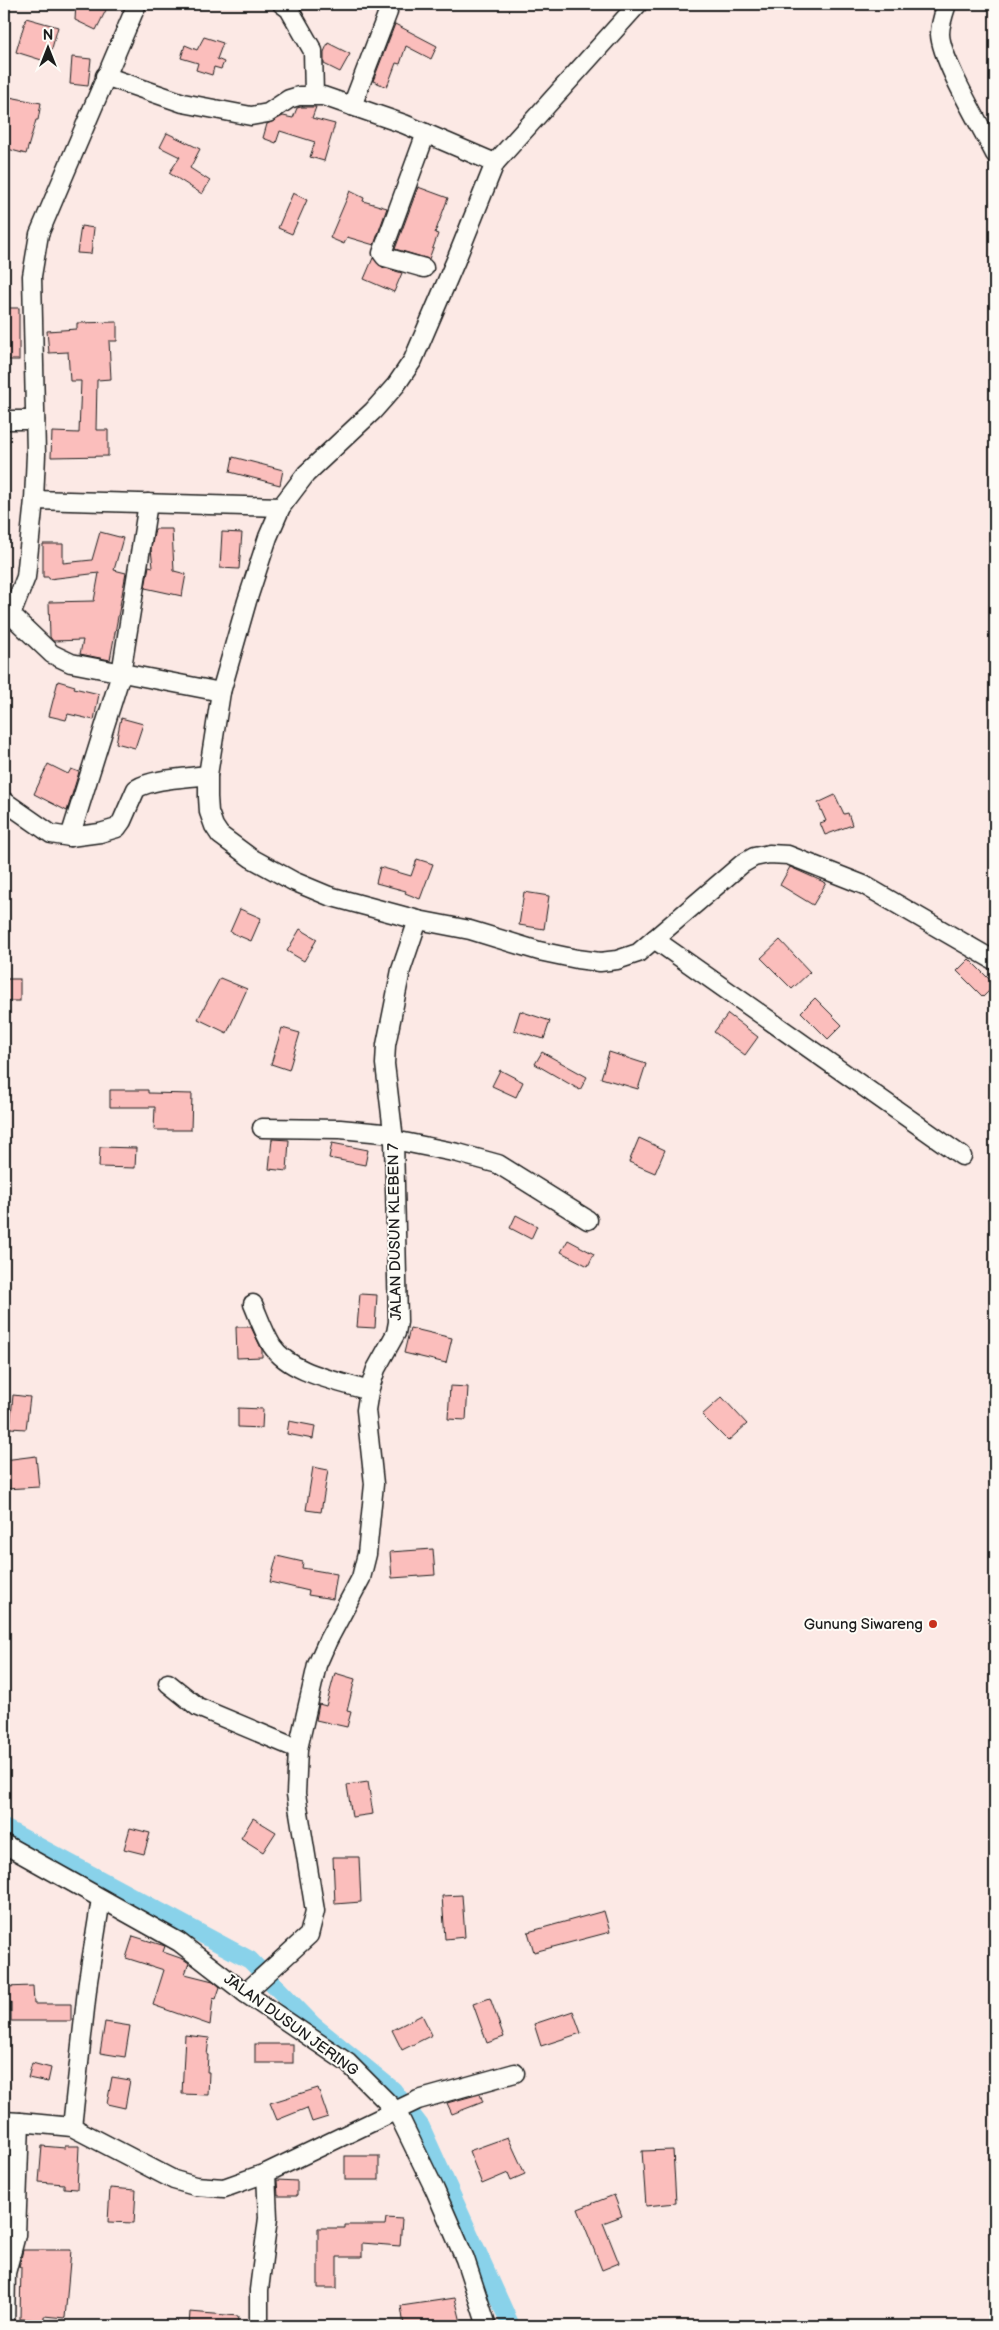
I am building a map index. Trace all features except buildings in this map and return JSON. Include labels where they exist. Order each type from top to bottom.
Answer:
[{"type":"street","points":[[137,4],[39,234],[32,276],[35,420],[34,500],[26,577],[8,616],[52,654],[72,663],[221,692]]},
{"type":"street","points":[[282,4],[290,9],[314,51],[314,95]]},
{"type":"street","points":[[638,4],[495,163],[413,360],[391,392],[306,474],[282,507],[268,537],[247,601],[221,692],[208,775],[209,812],[214,826],[220,835],[251,858],[294,881],[329,896],[418,920],[470,930],[539,951],[600,962],[617,960],[638,953],[742,864],[762,856],[788,855],[864,885],[995,961]]},
{"type":"street","points":[[947,4],[940,34],[942,44],[948,61],[995,154]]},
{"type":"street","points":[[352,106],[388,12]]},
{"type":"street","points":[[105,76],[183,103],[251,116],[268,112],[290,99],[314,95],[323,96],[426,133],[495,163]]},
{"type":"street","points":[[424,268],[385,257],[382,253],[426,133]]},
{"type":"street","points":[[4,420],[35,420]]},
{"type":"street","points":[[34,500],[282,507]]},
{"type":"street","points":[[70,838],[121,674],[148,503]]},
{"type":"street","points":[[5,805],[52,834],[70,838],[116,828],[122,822],[136,789],[140,787],[150,783],[208,775]]},
{"type":"street","name":"JALAN DUSUN KLEBEN 7","points":[[245,1993],[279,1960],[310,1935],[315,1911],[296,1794],[298,1749],[317,1666],[328,1640],[361,1578],[367,1554],[374,1484],[366,1417],[369,1390],[376,1369],[396,1333],[398,1322],[393,1137],[385,1064],[386,1045],[401,970],[418,920]]},
{"type":"street","points":[[654,939],[962,1156]]},
{"type":"street","points":[[262,1128],[340,1129],[393,1137],[498,1164],[588,1220]]},
{"type":"street","points":[[253,1304],[272,1346],[281,1357],[301,1369],[369,1390]]},
{"type":"street","points":[[168,1683],[198,1707],[298,1749]]},
{"type":"street","name":"JALAN DUSUN JERING","points":[[4,1844],[179,1942],[316,2044],[348,2063],[404,2109],[435,2190],[465,2259],[486,2326]]},
{"type":"street","points":[[72,2127],[88,1981],[101,1899]]},
{"type":"street","points":[[5,2326],[6,2273],[16,2235],[12,2122],[72,2127],[174,2180],[195,2186],[224,2188],[266,2173],[448,2090],[515,2073]]},
{"type":"street","points":[[259,2326],[259,2290],[268,2218],[266,2173]]},
{"type":"waterway","points":[[4,1828],[250,1960],[313,2025],[393,2090],[421,2127],[511,2326]]},
{"type":"place","name":"Gunung Siwareng","points":[[933,1624]]}]
